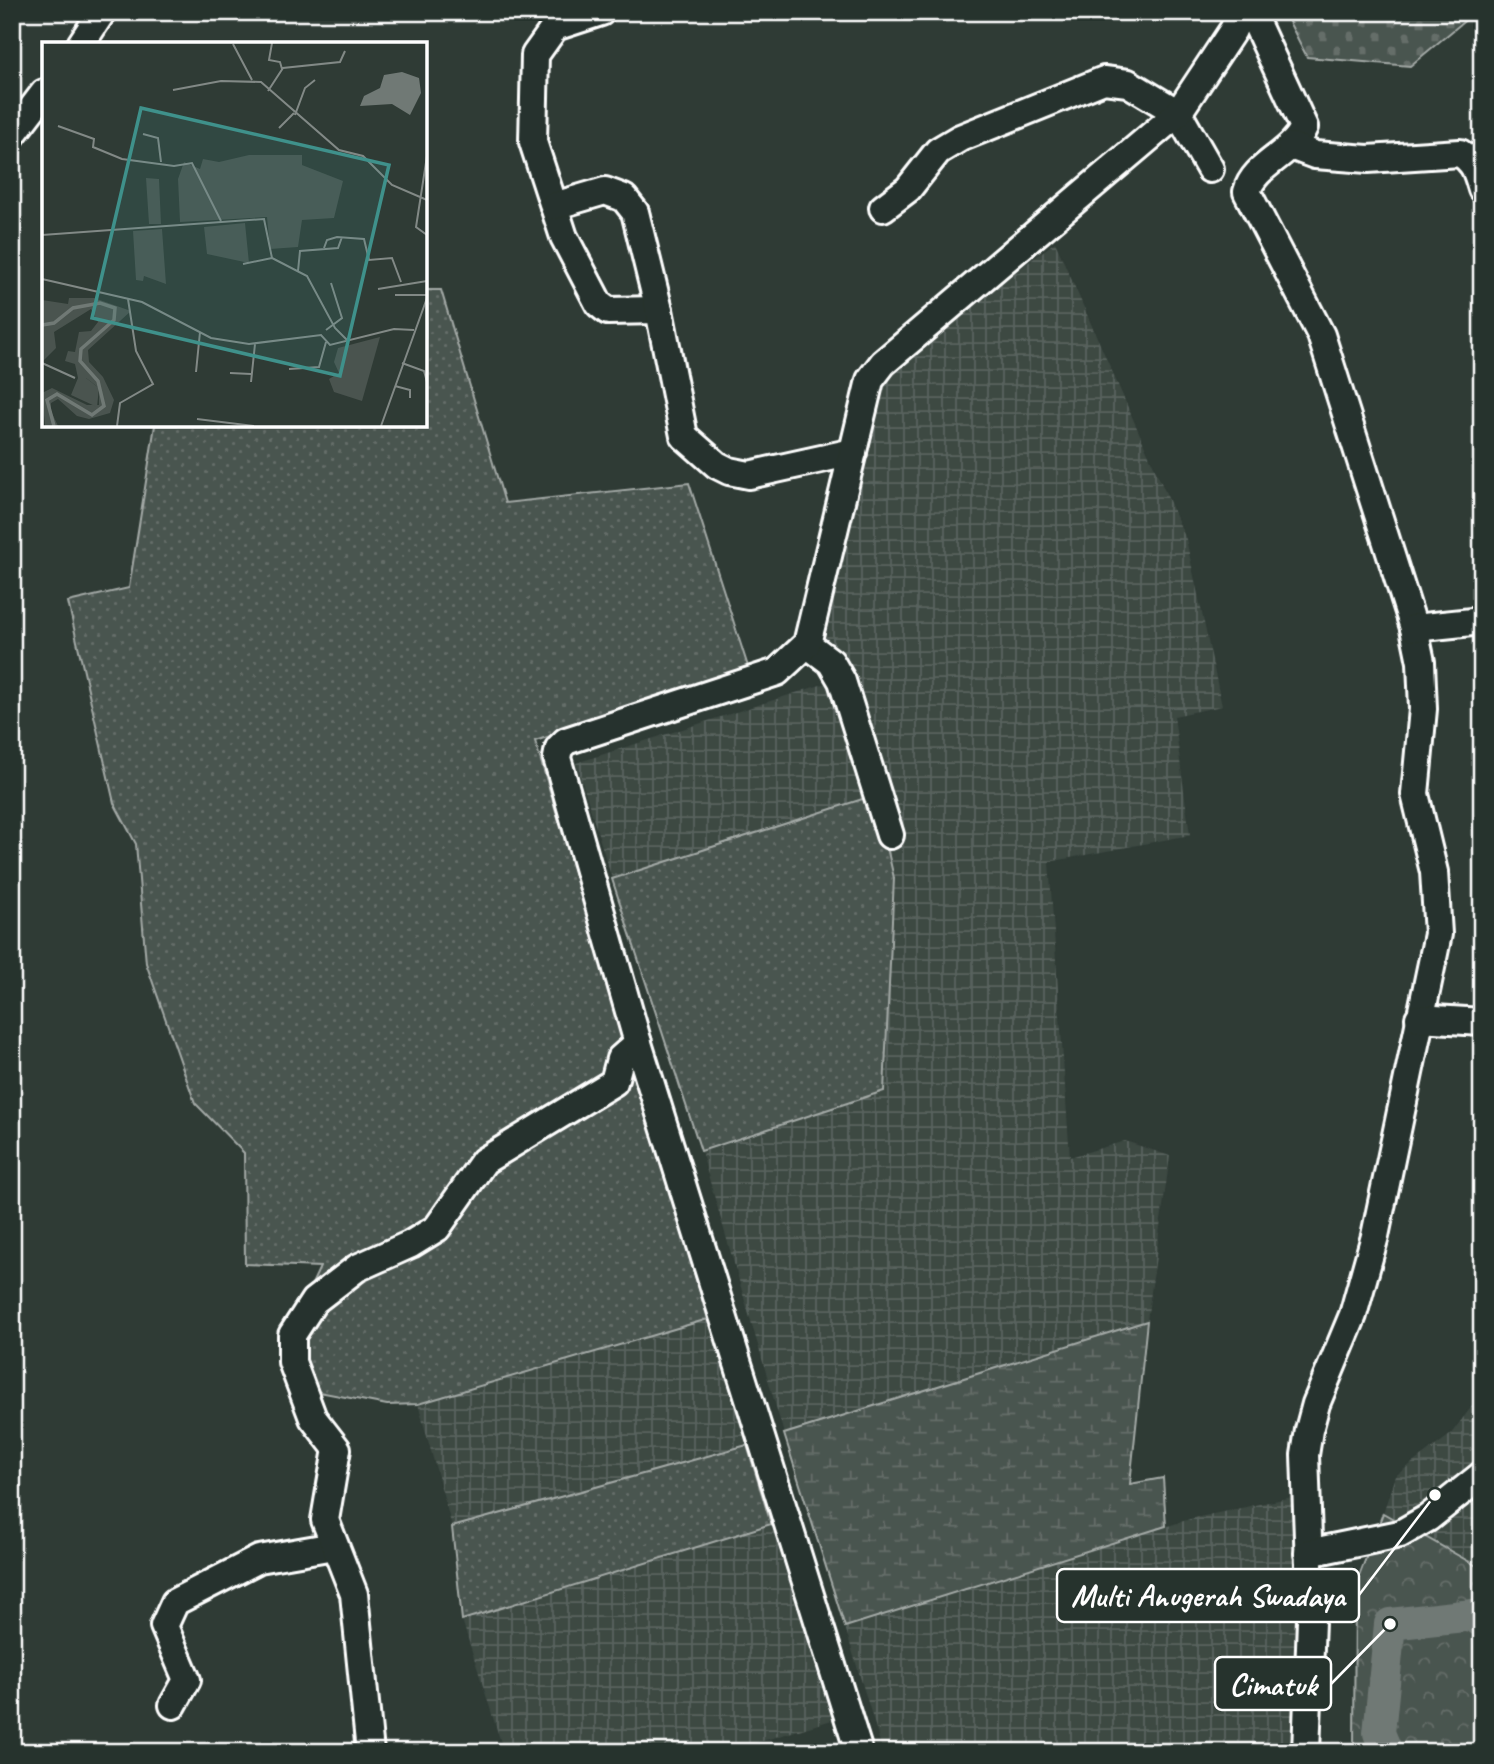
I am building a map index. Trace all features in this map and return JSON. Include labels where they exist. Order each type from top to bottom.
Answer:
[{"type":"street","points":[[81,42],[102,12]]},
{"type":"street","points":[[601,12],[555,27],[535,55],[533,142],[564,237],[599,304],[608,311],[659,310]]},
{"type":"street","points":[[859,1752],[639,1044],[557,758],[559,748],[566,741],[777,672],[807,644],[870,380],[883,363],[1178,113],[1233,30],[1241,12]]},
{"type":"street","points":[[1251,12],[1304,127],[1298,140],[1250,181],[1247,192],[1321,335],[1414,628],[1421,662],[1423,709],[1415,794],[1438,897],[1438,934],[1375,1236],[1353,1315],[1316,1404],[1305,1455],[1311,1622],[1306,1752]]},
{"type":"street","points":[[883,208],[908,189],[938,150],[960,138],[1104,80],[1128,83],[1178,113],[1210,169]]},
{"type":"street","points":[[12,135],[42,96]]},
{"type":"street","points":[[1291,146],[1315,155],[1368,159],[1460,153],[1476,167],[1482,189]]},
{"type":"street","points":[[554,206],[605,191],[624,198],[635,212],[659,310],[684,436],[717,465],[729,471],[749,475],[853,452]]},
{"type":"street","points":[[1414,628],[1482,621]]},
{"type":"street","points":[[807,644],[831,662],[842,681],[890,835]]},
{"type":"street","points":[[1419,1018],[1482,1022]]},
{"type":"street","points":[[370,1752],[354,1594],[325,1520],[337,1449],[313,1418],[292,1362],[292,1335],[314,1301],[357,1268],[411,1244],[437,1228],[484,1161],[614,1082],[620,1059],[639,1044]]},
{"type":"street","points":[[1308,1553],[1400,1534],[1428,1518],[1482,1475]]},
{"type":"street","points":[[173,1705],[187,1680],[164,1626],[175,1602],[259,1559],[334,1546]]},
{"type":"shaded area","points":[[1055,242],[1186,539],[1222,706],[1174,716],[1190,835],[1049,862],[1070,1157],[1125,1141],[1170,1156],[1147,1321],[784,1434],[701,1151],[884,1091],[874,796],[612,879],[576,763],[836,680],[825,641],[880,376]]},
{"type":"shaded area","points":[[708,1319],[747,1445],[452,1527],[418,1404]]},
{"type":"shaded area","points":[[1482,1393],[1482,1569],[1383,1513],[1395,1476],[1450,1435]]},
{"type":"shaded area","points":[[1306,1494],[1301,1752],[883,1752],[845,1627],[1190,1519]]},
{"type":"shaded area","points":[[771,1524],[832,1720],[726,1752],[504,1752],[462,1620]]},
{"type":"green space","points":[[1284,12],[1482,12],[1482,20],[1474,13],[1410,66],[1307,57]]},
{"type":"green space","points":[[427,290],[441,290],[505,503],[689,483],[750,673],[535,741],[708,1319],[418,1404],[387,1405],[298,1388],[297,1316],[320,1267],[245,1264],[244,1153],[195,1103],[146,963],[136,844],[114,803],[68,602],[129,588],[155,427],[427,427]]},
{"type":"green space","points":[[875,795],[894,878],[884,1091],[701,1151],[612,879]]},
{"type":"green space","points":[[1147,1321],[1130,1484],[1163,1478],[1166,1526],[845,1627],[784,1434]]},
{"type":"green space","points":[[747,1445],[771,1524],[462,1620],[452,1527]]},
{"type":"green space","points":[[1383,1513],[1482,1569],[1482,1740],[1469,1752],[1354,1752],[1355,1587]]},
{"type":"waterway","points":[[1387,1752],[1379,1733],[1390,1624],[1473,1615],[1482,1622]]},
{"type":"place","name":"Multi Anugerah Swadaya","points":[[1435,1495]]},
{"type":"place","name":"Cimatuk","points":[[1390,1624]]}]
